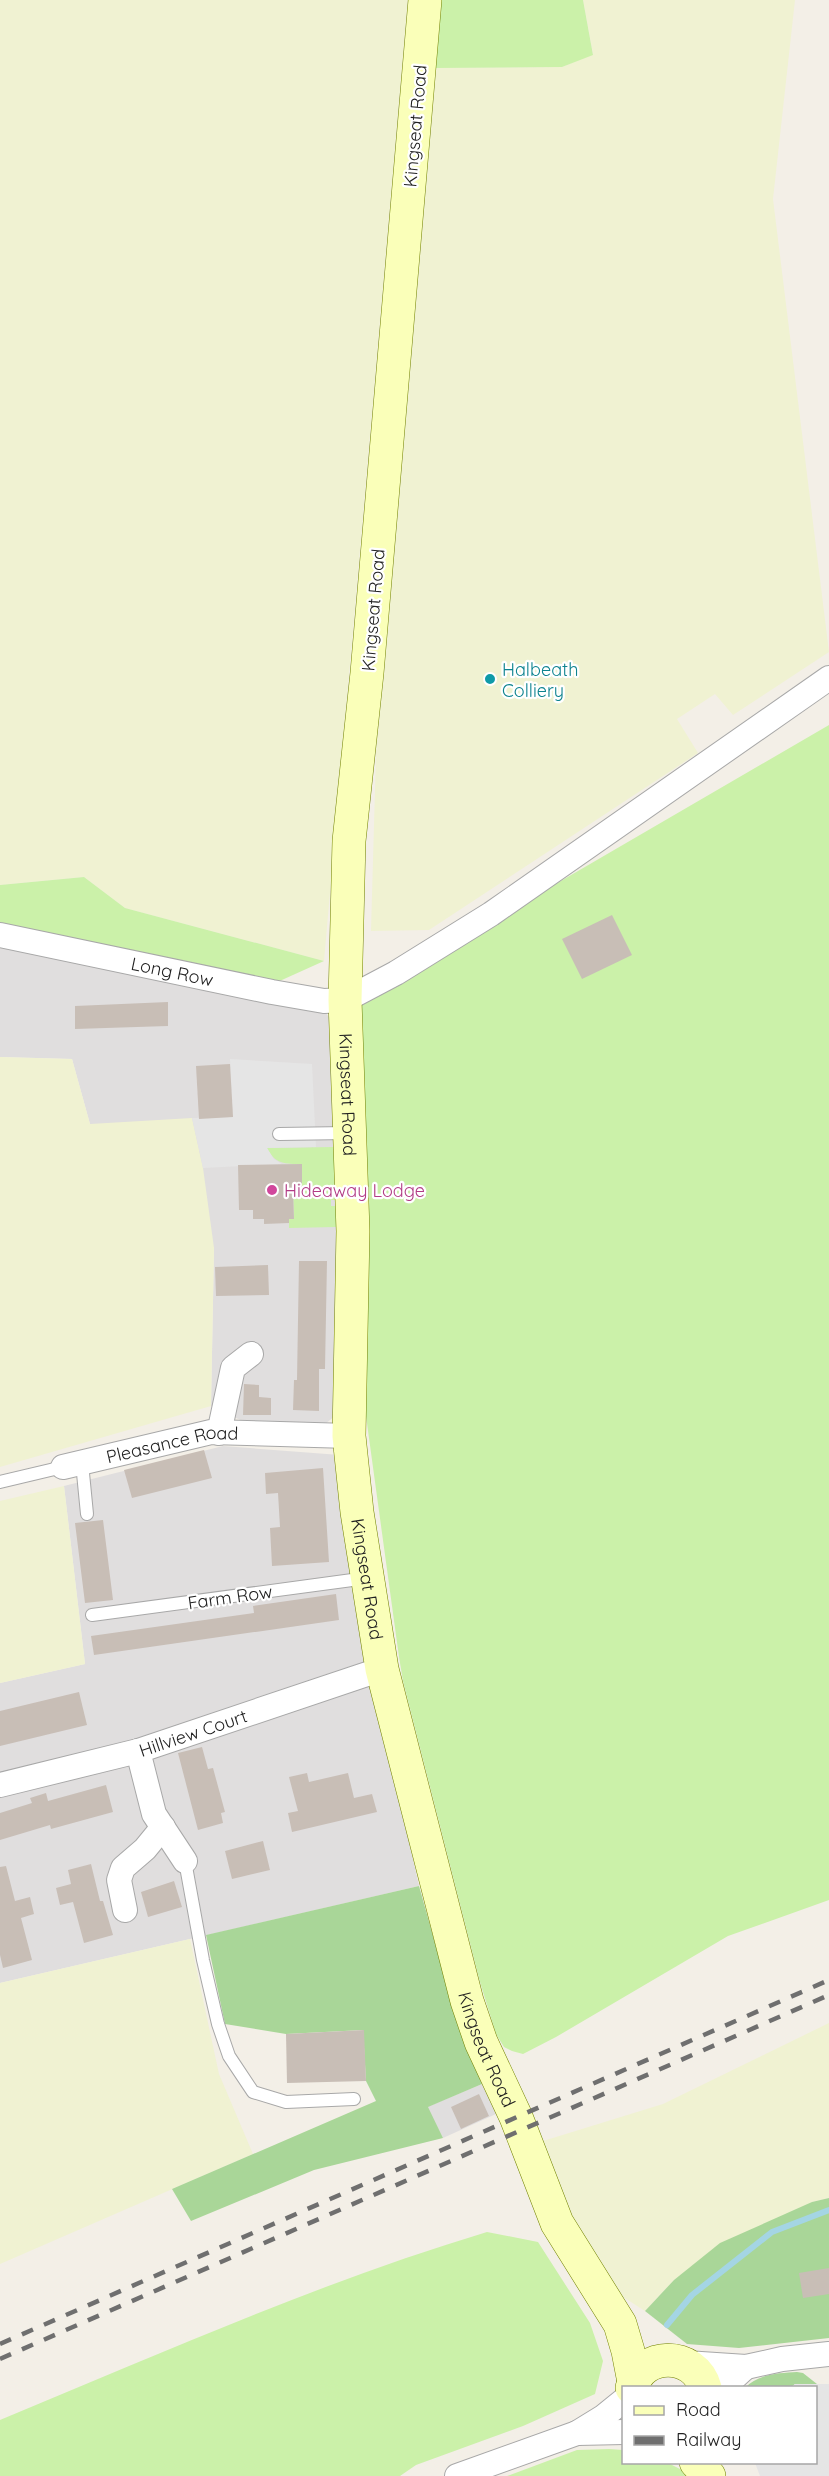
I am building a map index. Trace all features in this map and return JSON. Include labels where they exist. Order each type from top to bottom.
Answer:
[{"type":"street","name":"Kingseat Road","points":[[425,0],[367,673],[349,841],[345,1000],[353,1231],[349,1436],[357,1512],[382,1669],[464,1990],[481,2042],[516,2117],[557,2223],[620,2324],[628,2351],[630,2386]]},
{"type":"street","points":[[345,1000],[396,973],[491,914],[822,683]]},
{"type":"street","name":"Long Row","points":[[0,935],[273,992],[324,1000],[345,1000]]},
{"type":"street","points":[[219,1433],[233,1368],[251,1354]]},
{"type":"street","name":"Pleasance Road","points":[[73,1465],[211,1432],[349,1436]]},
{"type":"street","name":"Hillview Court","points":[[0,1785],[138,1751],[382,1669]]},
{"type":"street","points":[[138,1751],[154,1814],[185,1861]]},
{"type":"street","points":[[125,1910],[119,1880],[123,1868],[145,1849],[163,1827]]},
{"type":"street","name":"Kingseat Road","points":[[620,2324],[688,2370]]},
{"type":"street","points":[[633,2386],[649,2365],[661,2360],[688,2370],[746,2367],[782,2359],[829,2354]]},
{"type":"street","points":[[725,2386],[746,2367]]},
{"type":"street","points":[[457,2476],[577,2433],[603,2417],[622,2398]]},
{"type":"street","points":[[577,2433],[622,2433]]},
{"type":"street","points":[[697,2464],[709,2476]]},
{"type":"lane","points":[[279,1134],[351,1133]]},
{"type":"lane","points":[[73,1465],[87,1514]]},
{"type":"lane","name":"Pleasance Road","points":[[0,1482],[73,1465]]},
{"type":"lane","name":"Farm Row","points":[[92,1616],[368,1578]]},
{"type":"lane","points":[[185,1861],[203,1960],[218,2024],[229,2056],[253,2092],[286,2103],[354,2100]]},
{"type":"shaded area","points":[[0,927],[308,991],[329,1017],[338,1246],[335,1416],[325,1424],[251,1425],[211,1406],[214,1248],[90,1124],[72,1059],[0,1057]]},
{"type":"shaded area","points":[[230,1059],[312,1064],[316,1147],[267,1148],[274,1159],[282,1164],[203,1168],[192,1118],[233,1117]]},
{"type":"shaded area","points":[[223,1446],[340,1455],[376,1693],[419,1886],[0,1983],[0,1683],[85,1664],[64,1486]]},
{"type":"shaded area","points":[[482,2084],[496,2114],[443,2138],[427,2107]]},
{"type":"shaded area","points":[[795,2384],[829,2384],[829,2476],[760,2476],[755,2464],[817,2464],[817,2386],[792,2386]]},
{"type":"green space","points":[[0,0],[408,0],[324,961],[125,908],[84,877],[0,885]]},
{"type":"green space","points":[[425,0],[583,0],[593,55],[562,67],[435,68]]},
{"type":"green space","points":[[583,0],[795,0],[773,199],[829,652],[733,715],[715,694],[677,719],[698,753],[429,930],[371,931],[378,683],[435,68],[562,67],[593,54]]},
{"type":"green space","points":[[829,725],[829,1900],[728,1936],[523,2054],[504,2047],[496,2034],[480,1982],[403,1681],[399,1657],[362,1387],[361,1004],[482,927]]},
{"type":"green space","points":[[84,877],[125,908],[324,961],[273,984],[0,927],[0,885]]},
{"type":"green space","points":[[0,1057],[72,1059],[90,1124],[192,1118],[203,1168],[214,1248],[211,1406],[0,1467]]},
{"type":"green space","points":[[334,1147],[335,1200],[331,1200],[331,1206],[336,1206],[336,1227],[289,1228],[289,1219],[294,1219],[293,1190],[302,1190],[302,1164],[277,1160],[267,1148]]},
{"type":"green space","points":[[64,1486],[85,1664],[0,1683],[0,1501]]},
{"type":"green space","points":[[419,1886],[456,2018],[482,2084],[428,2107],[443,2138],[314,2170],[191,2221],[172,2189],[376,2101],[366,2081],[363,2030],[286,2034],[225,2024],[206,1935]]},
{"type":"green space","points":[[190,1939],[219,2074],[253,2154],[0,2264],[0,1983]]},
{"type":"green space","points":[[829,2023],[829,2198],[812,2202],[674,2280],[645,2311],[623,2297],[568,2213],[543,2141],[663,2104]]},
{"type":"green space","points":[[829,2198],[829,2338],[739,2348],[687,2344],[645,2311],[674,2280],[720,2243],[812,2202]]},
{"type":"green space","points":[[487,2232],[538,2242],[590,2323],[603,2361],[595,2394],[523,2426],[416,2465],[400,2476],[0,2476],[0,2420],[302,2296]]},
{"type":"green space","points":[[803,2373],[817,2384],[747,2386],[762,2377]]},
{"type":"green space","points":[[577,2450],[622,2450],[622,2464],[670,2464],[694,2476],[507,2476]]},
{"type":"building","points":[[612,915],[632,955],[582,979],[562,939]]},
{"type":"building","points":[[168,1002],[168,1026],[75,1029],[75,1006]]},
{"type":"building","points":[[230,1064],[233,1117],[199,1119],[196,1066]]},
{"type":"building","points":[[302,1164],[302,1190],[293,1190],[294,1219],[289,1219],[289,1223],[264,1224],[264,1219],[253,1219],[253,1210],[239,1210],[238,1165]]},
{"type":"building","points":[[299,1261],[327,1261],[325,1369],[319,1369],[319,1411],[293,1410],[294,1380],[297,1380]]},
{"type":"building","points":[[268,1265],[269,1295],[216,1296],[215,1267]]},
{"type":"building","points":[[244,1384],[259,1385],[259,1397],[271,1398],[271,1415],[243,1415]]},
{"type":"building","points":[[204,1450],[212,1478],[132,1498],[124,1470]]},
{"type":"building","points":[[323,1468],[329,1562],[272,1566],[270,1528],[280,1527],[278,1493],[266,1494],[265,1473]]},
{"type":"building","points":[[103,1520],[113,1600],[85,1603],[75,1523]]},
{"type":"building","points":[[336,1594],[339,1620],[94,1655],[91,1636],[254,1613],[253,1606]]},
{"type":"building","points":[[79,1692],[87,1725],[0,1746],[0,1711]]},
{"type":"building","points":[[202,1747],[208,1769],[213,1768],[225,1812],[221,1813],[223,1823],[198,1830],[178,1753]]},
{"type":"building","points":[[307,1773],[309,1782],[348,1773],[354,1798],[372,1794],[377,1812],[292,1832],[288,1813],[298,1811],[289,1777]]},
{"type":"building","points":[[106,1785],[113,1812],[51,1829],[50,1825],[0,1840],[0,1813],[32,1803],[30,1798],[46,1793],[48,1801]]},
{"type":"building","points":[[263,1841],[270,1870],[232,1879],[225,1851]]},
{"type":"building","points":[[91,1864],[100,1901],[103,1901],[113,1935],[84,1943],[73,1902],[60,1905],[56,1888],[71,1884],[68,1870]]},
{"type":"building","points":[[6,1866],[15,1901],[30,1897],[34,1914],[21,1918],[32,1960],[3,1968],[0,1955],[0,1867]]},
{"type":"building","points":[[174,1881],[182,1907],[148,1917],[141,1892]]},
{"type":"building","points":[[364,2030],[366,2081],[287,2083],[286,2034]]},
{"type":"building","points":[[479,2094],[489,2116],[461,2129],[451,2107]]},
{"type":"building","points":[[829,2268],[829,2294],[803,2298],[799,2273]]},
{"type":"waterway","points":[[667,2325],[692,2295],[772,2232],[829,2210]]},
{"type":"railway","points":[[0,2344],[829,1980]]},
{"type":"railway","points":[[0,2359],[829,1995]]},
{"type":"place","name":"Halbeath Colliery","points":[[490,679]]},
{"type":"place","name":"Hideaway Lodge","points":[[272,1190]]}]
